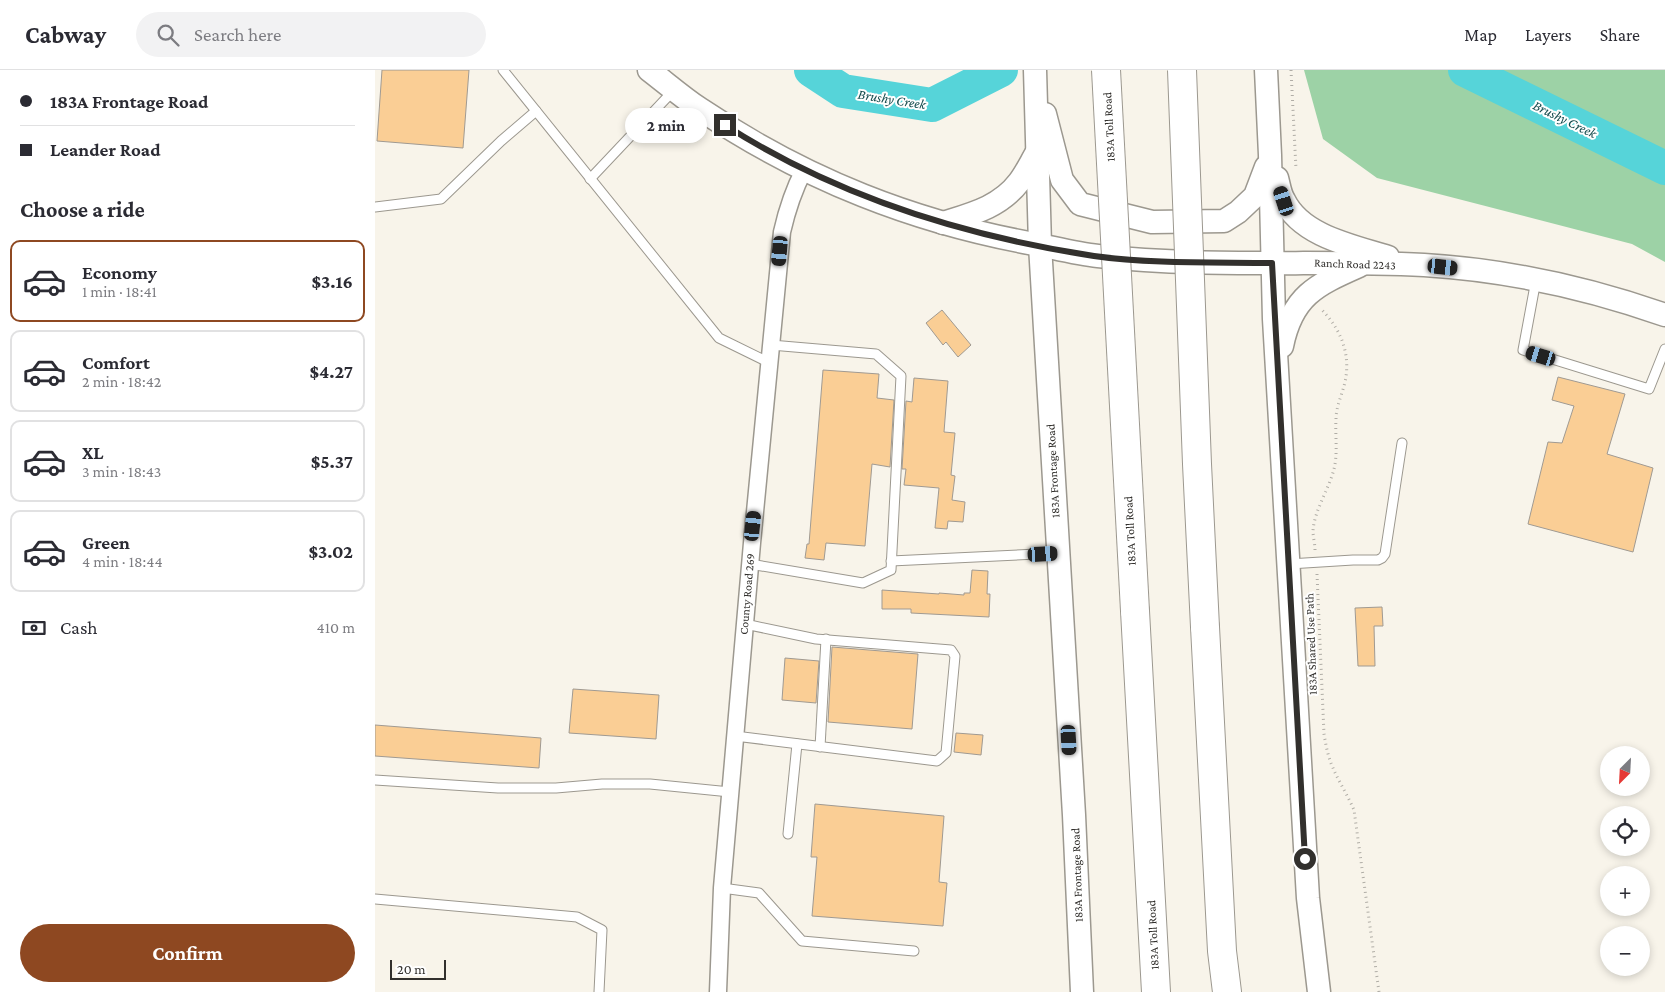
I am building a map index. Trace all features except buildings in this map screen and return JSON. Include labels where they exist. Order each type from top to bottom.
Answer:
[{"type":"highway","name":"183A Toll Road","points":[[1106,70],[1156,992]]},
{"type":"highway","points":[[1182,70],[1196,454],[1222,951],[1227,992]]},
{"type":"main road","name":"Ranch Road 2243","points":[[649,70],[698,108],[753,143],[831,183],[892,208],[942,224],[1008,240],[1095,256],[1154,261],[1415,265],[1492,272],[1558,284],[1622,300],[1665,315]]},
{"type":"main road","points":[[1266,70],[1272,263],[1288,564],[1308,898],[1319,992]]},
{"type":"main road","points":[[1035,74],[1042,146],[1062,180],[1080,204],[1152,222],[1224,221],[1238,212],[1255,196],[1270,155]]},
{"type":"main road","points":[[942,224],[980,212],[1008,195],[1042,146]]},
{"type":"main road","name":"183A Frontage Road","points":[[1042,146],[1040,246],[1074,814],[1082,992]]},
{"type":"main road","points":[[1270,155],[1284,201],[1295,216],[1309,227],[1330,239],[1415,265]]},
{"type":"main road","points":[[1278,379],[1285,332],[1291,316],[1303,299],[1321,283],[1364,264]]},
{"type":"street","name":"County Road 269","points":[[718,992],[722,888],[730,792],[782,232],[786,211],[804,170]]},
{"type":"lane","points":[[503,70],[719,338],[770,363]]},
{"type":"lane","points":[[590,178],[675,90]]},
{"type":"lane","points":[[375,207],[441,199],[501,141],[536,111]]},
{"type":"lane","points":[[1536,280],[1523,350],[1649,389],[1665,349]]},
{"type":"lane","points":[[750,564],[863,583],[891,570],[901,376],[876,354],[771,345]]},
{"type":"lane","points":[[1288,564],[1377,560],[1382,558],[1385,554],[1402,443]]},
{"type":"lane","points":[[891,561],[1058,553]]},
{"type":"lane","points":[[735,736],[937,761],[946,753],[955,656],[951,650],[826,640],[745,624]]},
{"type":"lane","points":[[820,746],[826,640]]},
{"type":"lane","points":[[788,834],[797,744]]},
{"type":"lane","points":[[375,780],[498,788],[556,788],[602,784],[650,784],[730,792]]},
{"type":"lane","points":[[722,888],[759,893],[802,940],[914,951]]},
{"type":"lane","points":[[375,899],[577,917],[602,930],[599,992]]},
{"type":"path","points":[[1291,70],[1294,144]]},
{"type":"path","name":"183A Shared Use Path","points":[[1315,304],[1332,320],[1345,344],[1347,357],[1345,383],[1336,417],[1335,467],[1316,516],[1313,530],[1317,562],[1324,734],[1333,770],[1355,810],[1379,992]]},
{"type":"green space","points":[[1304,70],[1665,70],[1665,262],[1632,244],[1377,178],[1323,139]]},
{"type":"waterway","name":"Brushy Creek","points":[[811,70],[843,91],[932,105],[1001,70]]},
{"type":"waterway","name":"Brushy Creek","points":[[1465,70],[1665,168]]},
{"type":"route","points":[[725,125],[753,143],[831,183],[892,208],[942,224],[1008,240],[1095,256],[1154,261],[1272,263],[1305,859]]}]
